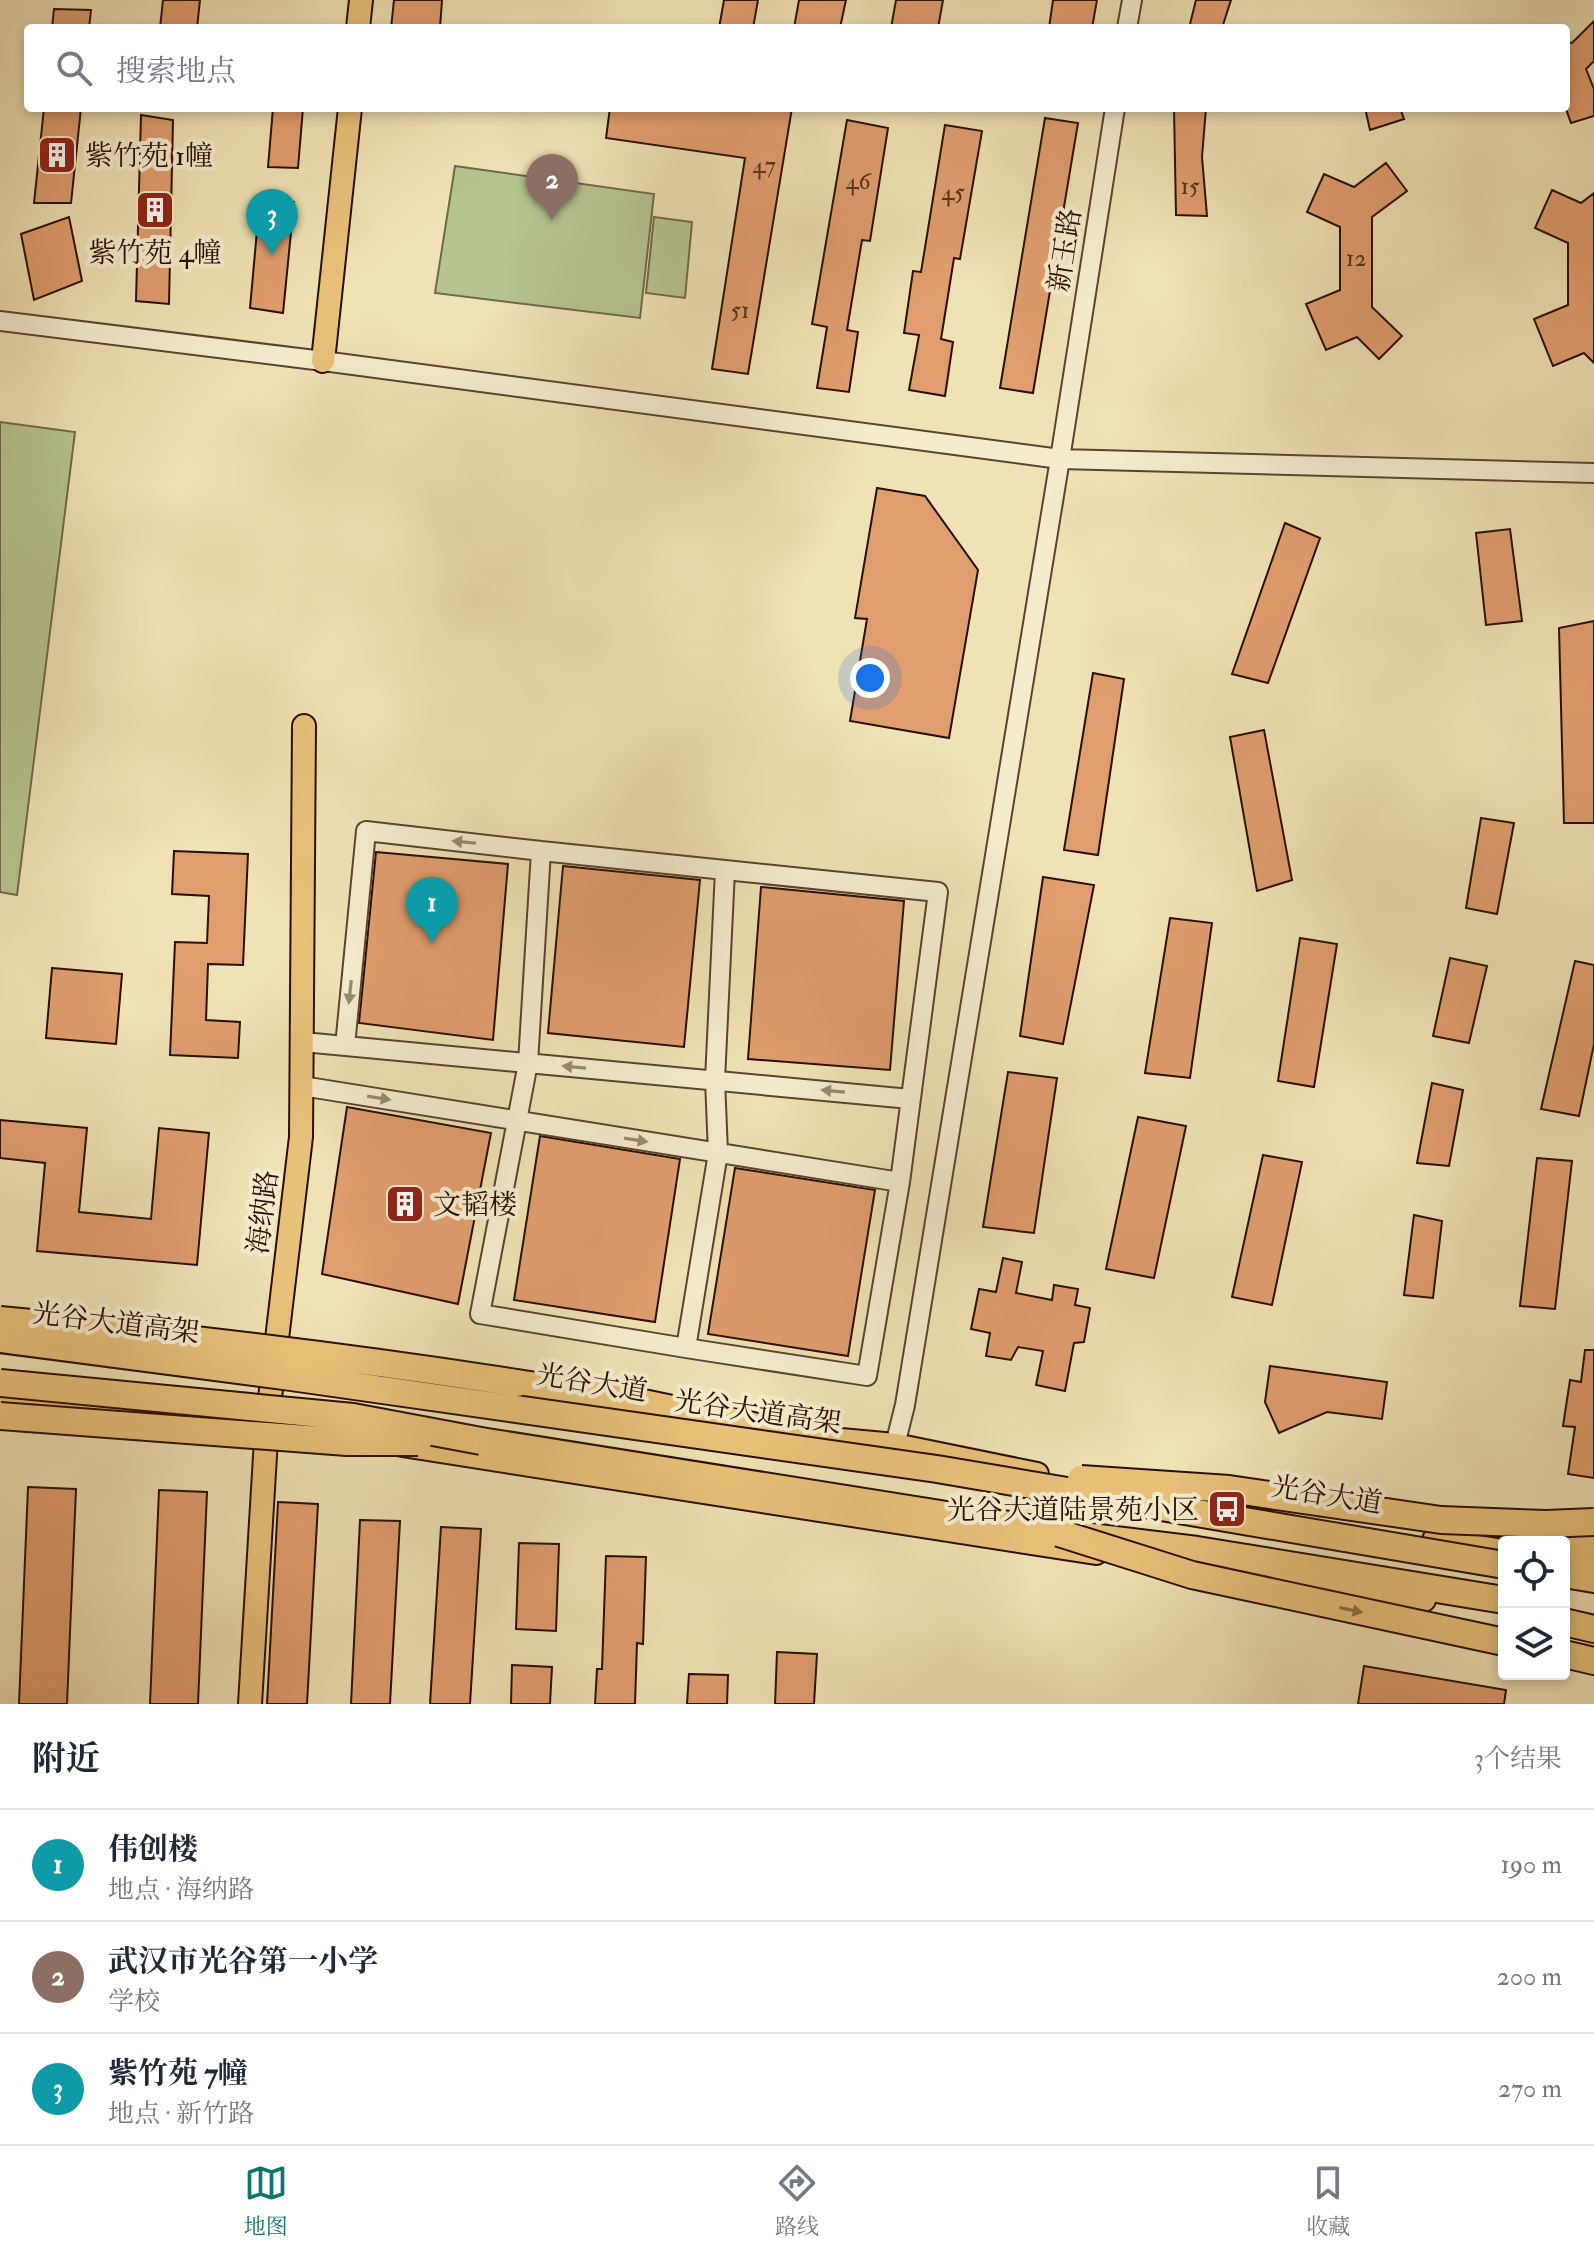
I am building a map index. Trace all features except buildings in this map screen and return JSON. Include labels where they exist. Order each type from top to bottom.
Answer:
[{"type":"highway","points":[[0,1320],[184,1337],[517,1383],[629,1400],[801,1436]]},
{"type":"highway","name":"光谷大道高架","points":[[0,1338],[937,1469],[1498,1564]]},
{"type":"highway","points":[[0,1383],[353,1417],[481,1441],[1059,1533],[1197,1550],[1498,1599]]},
{"type":"highway","points":[[0,1416],[347,1442],[481,1441]]},
{"type":"highway","points":[[937,1469],[1229,1489],[1441,1520],[1546,1524],[1594,1522]]},
{"type":"highway","points":[[937,1469],[1498,1537]]},
{"type":"highway","points":[[1059,1533],[1192,1575],[1498,1641]]},
{"type":"highway","points":[[1570,1545],[1594,1547]]},
{"type":"highway","points":[[1570,1575],[1594,1579]]},
{"type":"highway","points":[[1409,1585],[1500,1608]]},
{"type":"highway","points":[[1570,1610],[1594,1614]]},
{"type":"highway","points":[[1570,1621],[1594,1626]]},
{"type":"highway","points":[[1570,1655],[1594,1661]]},
{"type":"main road","points":[[358,24],[361,0]]},
{"type":"main road","points":[[323,361],[350,112]]},
{"type":"main road","name":"海纳路","points":[[250,1704],[267,1423],[301,1137],[304,726]]},
{"type":"main road","name":"光谷大道","points":[[0,1338],[273,1365],[658,1423],[895,1445],[1213,1507],[1498,1550]]},
{"type":"main road","points":[[0,1398],[267,1423],[1067,1549],[1498,1608]]},
{"type":"main road","points":[[1570,1561],[1594,1564]]},
{"type":"street","points":[[1128,24],[1132,0]]},
{"type":"street","name":"新玉路","points":[[895,1445],[905,1405],[1114,112]]},
{"type":"street","points":[[0,321],[1060,459],[1594,473]]},
{"type":"street","points":[[345,1046],[366,831],[938,892],[900,1182],[867,1376],[480,1314],[528,1063],[541,851]]},
{"type":"street","points":[[686,1348],[718,1153],[715,1080],[725,870]]},
{"type":"street","points":[[303,1042],[910,1099]]},
{"type":"street","points":[[302,1086],[900,1182]]},
{"type":"green space","points":[[455,166],[654,194],[640,318],[435,293]]},
{"type":"green space","points":[[654,217],[692,222],[685,298],[646,293]]},
{"type":"green space","points":[[0,422],[75,432],[17,895],[0,892]]},
{"type":"place","name":"紫竹苑 1幢","points":[[57,155]]},
{"type":"place","name":"紫竹苑 4幢","points":[[155,210]]},
{"type":"place","name":"武汉市光谷第一小学","points":[[552,220]]},
{"type":"place","name":"紫竹苑 7幢","points":[[272,255]]},
{"type":"place","name":"伟创楼","points":[[432,943]]},
{"type":"place","name":"文韬楼","points":[[405,1204]]},
{"type":"place","name":"光谷大道陆景苑小区","points":[[1227,1509]]}]
